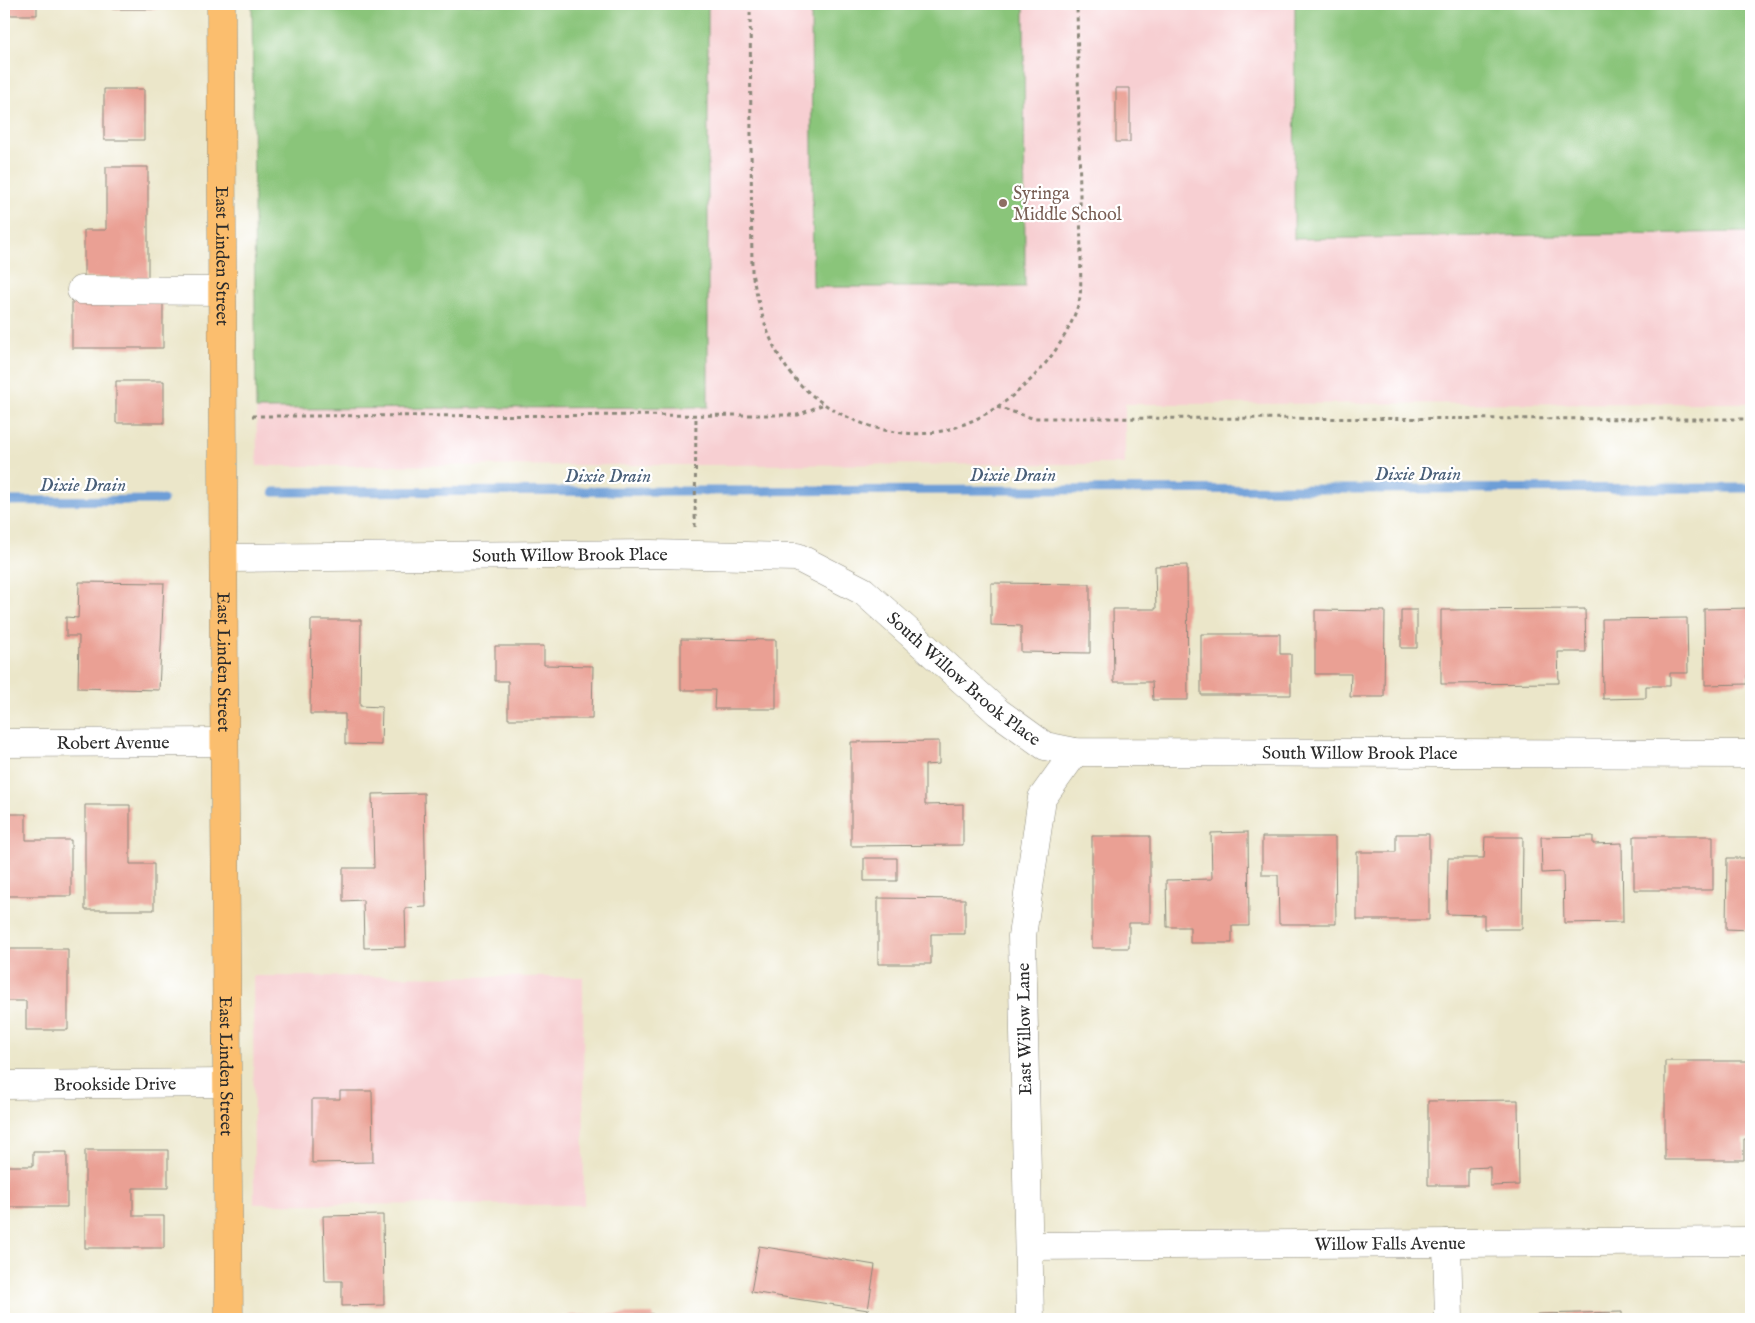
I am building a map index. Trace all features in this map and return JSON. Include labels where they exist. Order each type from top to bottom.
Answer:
[{"type":"main road","name":"East Linden Street","points":[[221,4],[224,416],[223,742],[229,1319]]},
{"type":"street","points":[[81,290],[223,291]]},
{"type":"street","name":"South Willow Brook Place","points":[[224,558],[650,554],[797,557],[863,591],[998,712],[1045,746],[1075,752],[1751,754]]},
{"type":"street","name":"Robert Avenue","points":[[4,743],[223,742]]},
{"type":"street","name":"East Willow Lane","points":[[1030,1319],[1022,936],[1042,798],[1075,752]]},
{"type":"street","name":"Brookside Drive","points":[[4,1085],[226,1083]]},
{"type":"street","name":"Willow Falls Avenue","points":[[1029,1246],[1751,1241]]},
{"type":"street","points":[[1447,1243],[1449,1319]]},
{"type":"path","points":[[750,4],[752,273],[761,315],[780,358],[799,383],[824,404],[856,421],[894,432],[930,433],[960,425],[996,407],[1026,385],[1049,360],[1067,331],[1079,300],[1081,260],[1077,4]]},
{"type":"path","points":[[224,416],[798,415],[824,404]]},
{"type":"path","points":[[996,407],[1032,418],[1751,419]]},
{"type":"path","points":[[696,415],[696,518]]},
{"type":"shaded area","name":"Syringa Middle School","points":[[252,4],[1751,4],[1751,403],[1125,404],[1125,464],[257,466]]},
{"type":"shaded area","points":[[253,976],[583,977],[584,1205],[254,1204]]},
{"type":"green space","points":[[252,4],[708,4],[708,407],[256,409]]},
{"type":"green space","points":[[811,4],[1024,4],[1025,287],[813,287]]},
{"type":"green space","points":[[1295,4],[1751,4],[1751,232],[1294,239]]},
{"type":"building","points":[[4,4],[37,4],[37,15],[4,15]]},
{"type":"building","points":[[112,4],[158,4],[158,9],[112,9]]},
{"type":"building","points":[[1116,88],[1130,88],[1130,142],[1116,142]]},
{"type":"building","points":[[104,89],[144,89],[144,140],[104,140]]},
{"type":"building","points":[[106,167],[148,167],[148,278],[84,278],[84,230],[106,230]]},
{"type":"building","points":[[72,298],[163,298],[163,348],[72,348]]},
{"type":"building","points":[[116,381],[164,381],[164,423],[116,423]]},
{"type":"building","points":[[1187,565],[1188,700],[1153,700],[1152,682],[1114,682],[1113,609],[1156,609],[1155,566]]},
{"type":"building","points":[[79,582],[164,583],[159,690],[78,688],[79,636],[66,636],[66,617],[78,618]]},
{"type":"building","points":[[991,583],[1090,584],[1090,653],[1021,652],[1021,626],[991,625]]},
{"type":"building","points":[[1751,608],[1751,675],[1747,675],[1747,684],[1705,685],[1704,609]]},
{"type":"building","points":[[1585,609],[1586,652],[1558,652],[1559,683],[1441,684],[1441,610]]},
{"type":"building","points":[[1315,610],[1385,611],[1384,697],[1350,697],[1351,674],[1315,674]]},
{"type":"building","points":[[1401,610],[1417,610],[1417,648],[1401,648]]},
{"type":"building","points":[[1687,618],[1688,673],[1670,673],[1670,686],[1646,686],[1646,698],[1603,699],[1602,619]]},
{"type":"building","points":[[311,620],[361,620],[360,706],[382,707],[381,745],[345,744],[345,714],[310,714]]},
{"type":"building","points":[[1201,634],[1280,634],[1280,654],[1291,654],[1291,695],[1201,695]]},
{"type":"building","points":[[681,639],[776,640],[776,709],[714,709],[715,690],[681,690]]},
{"type":"building","points":[[495,646],[544,646],[544,665],[593,666],[592,719],[508,719],[508,681],[495,681]]},
{"type":"building","points":[[939,741],[939,764],[925,765],[925,805],[963,804],[963,845],[851,846],[851,742]]},
{"type":"building","points":[[424,793],[426,907],[405,908],[406,947],[364,948],[363,900],[343,901],[343,868],[374,868],[372,794]]},
{"type":"building","points":[[85,805],[130,805],[130,864],[154,864],[154,910],[85,910]]},
{"type":"building","points":[[4,814],[26,814],[26,840],[71,840],[71,896],[4,896]]},
{"type":"building","points":[[1248,832],[1249,926],[1232,926],[1232,943],[1190,943],[1190,927],[1167,927],[1166,880],[1212,879],[1211,833]]},
{"type":"building","points":[[1396,834],[1429,834],[1429,920],[1357,920],[1357,852],[1396,852]]},
{"type":"building","points":[[1092,836],[1150,836],[1150,923],[1129,923],[1129,948],[1092,948]]},
{"type":"building","points":[[1593,836],[1593,844],[1622,843],[1623,922],[1564,923],[1563,872],[1542,873],[1541,837]]},
{"type":"building","points":[[1634,836],[1713,836],[1713,890],[1634,890]]},
{"type":"building","points":[[1262,837],[1335,837],[1336,924],[1279,924],[1278,875],[1262,875]]},
{"type":"building","points":[[1485,837],[1523,837],[1522,929],[1484,929],[1484,915],[1447,914],[1448,858],[1484,858]]},
{"type":"building","points":[[864,858],[897,858],[897,881],[864,881]]},
{"type":"building","points":[[1727,858],[1751,858],[1751,930],[1726,929]]},
{"type":"building","points":[[878,898],[965,899],[965,934],[931,934],[931,964],[878,964]]},
{"type":"building","points":[[4,949],[68,949],[68,1030],[26,1030],[26,1001],[4,1001]]},
{"type":"building","points":[[1665,1061],[1751,1061],[1751,1139],[1744,1139],[1744,1160],[1665,1160]]},
{"type":"building","points":[[340,1091],[372,1091],[373,1162],[312,1163],[312,1099],[340,1099]]},
{"type":"building","points":[[1518,1100],[1519,1185],[1490,1186],[1490,1167],[1468,1168],[1468,1185],[1428,1185],[1428,1101]]},
{"type":"building","points":[[85,1150],[168,1150],[168,1188],[133,1188],[133,1216],[164,1216],[164,1248],[85,1248]]},
{"type":"building","points":[[33,1152],[67,1152],[67,1207],[4,1207],[4,1166],[33,1166]]},
{"type":"building","points":[[383,1215],[384,1305],[342,1306],[342,1281],[325,1281],[323,1216]]},
{"type":"building","points":[[759,1246],[875,1265],[868,1310],[751,1292]]},
{"type":"building","points":[[1622,1312],[1622,1319],[1537,1319],[1537,1314]]},
{"type":"building","points":[[653,1314],[654,1319],[569,1319],[569,1315]]},
{"type":"waterway","name":"Dixie Drain","points":[[274,492],[1751,488]]},
{"type":"waterway","name":"Dixie Drain","points":[[4,501],[163,500]]},
{"type":"place","name":"Syringa Middle School","points":[[1003,203]]}]
